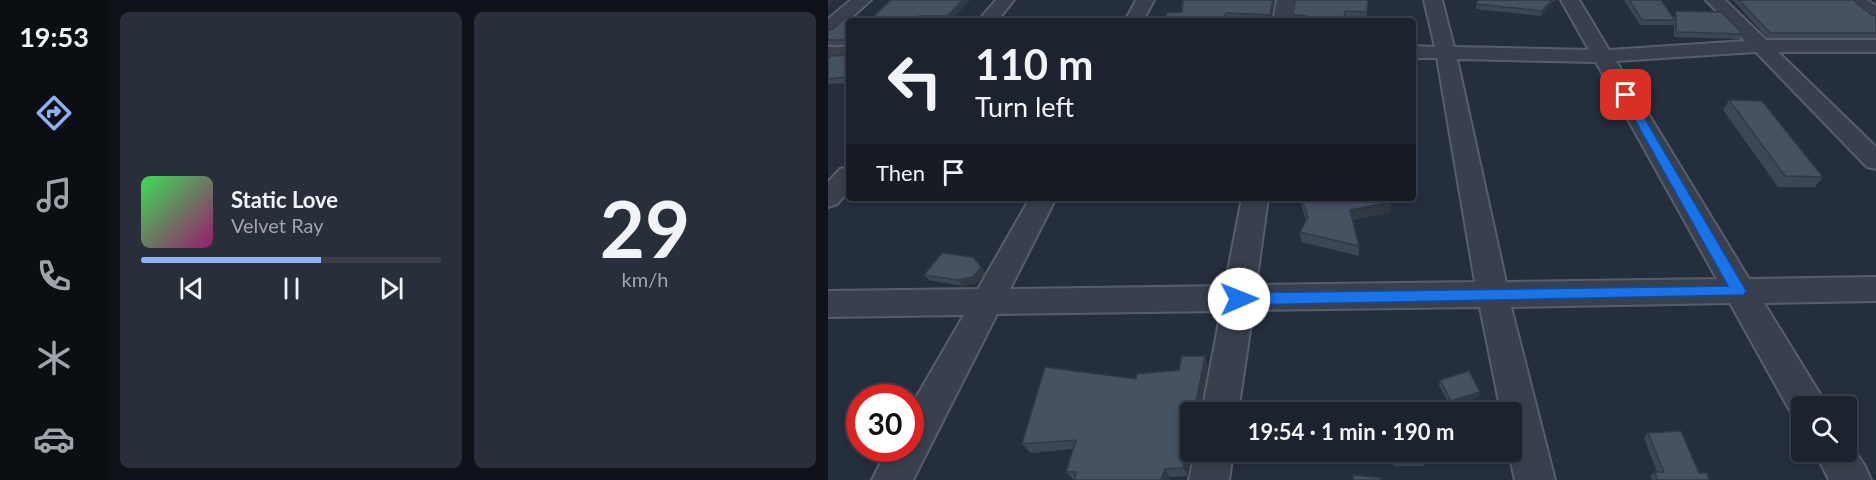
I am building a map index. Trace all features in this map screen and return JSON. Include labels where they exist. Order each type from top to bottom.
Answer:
[{"type":"street","points":[[828,28],[862,0]]},
{"type":"street","points":[[990,18],[1005,0]]},
{"type":"street","points":[[1136,18],[1145,0]]},
{"type":"street","points":[[1283,18],[1286,0]]},
{"type":"street","points":[[1433,0],[1446,52],[1493,295],[1535,480]]},
{"type":"street","points":[[1570,0],[1801,396]]},
{"type":"street","points":[[1715,0],[1876,161]]},
{"type":"street","points":[[1856,0],[1876,14]]},
{"type":"street","points":[[1416,52],[1603,56],[1761,46],[1876,46]]},
{"type":"street","points":[[828,53],[846,53]]},
{"type":"street","points":[[828,198],[846,178]]},
{"type":"street","points":[[924,421],[1041,201]]},
{"type":"street","points":[[1222,402],[1255,201]]},
{"type":"street","points":[[828,304],[1876,289]]},
{"type":"street","points":[[892,480],[902,462]]},
{"type":"street","points":[[1209,480],[1212,462]]},
{"type":"street","points":[[1840,462],[1851,480]]},
{"type":"building","points":[[891,0],[963,0],[947,16],[872,18]]},
{"type":"building","points":[[1183,0],[1273,0],[1270,15],[1226,13],[1224,18],[1165,18],[1167,13],[1182,12]]},
{"type":"building","points":[[1295,0],[1368,0],[1367,12],[1345,11],[1344,18],[1306,18],[1306,16],[1293,15]]},
{"type":"building","points":[[1477,0],[1552,0],[1542,11],[1477,4]]},
{"type":"building","points":[[1629,0],[1661,0],[1675,20],[1642,20]]},
{"type":"building","points":[[1739,0],[1853,0],[1876,16],[1876,33],[1770,33]]},
{"type":"building","points":[[1676,11],[1721,12],[1743,34],[1676,32]]},
{"type":"building","points":[[846,17],[872,18],[846,18],[846,40],[828,40],[828,30],[833,29]]},
{"type":"building","points":[[846,55],[846,77],[828,79],[828,59],[831,56]]},
{"type":"building","points":[[1729,100],[1762,101],[1823,177],[1785,176]]},
{"type":"building","points":[[1302,201],[1391,202],[1350,210],[1359,246],[1300,232],[1308,217]]},
{"type":"building","points":[[942,253],[973,257],[981,267],[973,277],[958,280],[924,275]]},
{"type":"building","points":[[1182,356],[1205,356],[1196,402],[1180,402],[1180,462],[1184,462],[1183,468],[1165,469],[1161,480],[1074,480],[1077,472],[1066,472],[1076,440],[1022,444],[1045,367],[1136,379],[1137,374],[1179,370]]},
{"type":"building","points":[[1469,371],[1480,392],[1451,401],[1440,380]]},
{"type":"building","points":[[1681,431],[1699,473],[1707,473],[1709,480],[1657,480],[1655,472],[1664,472],[1648,433]]},
{"type":"building","points":[[1353,475],[1381,478],[1381,480],[1353,480]]},
{"type":"route","points":[[1239,299],[1738,291],[1626,95]]}]
